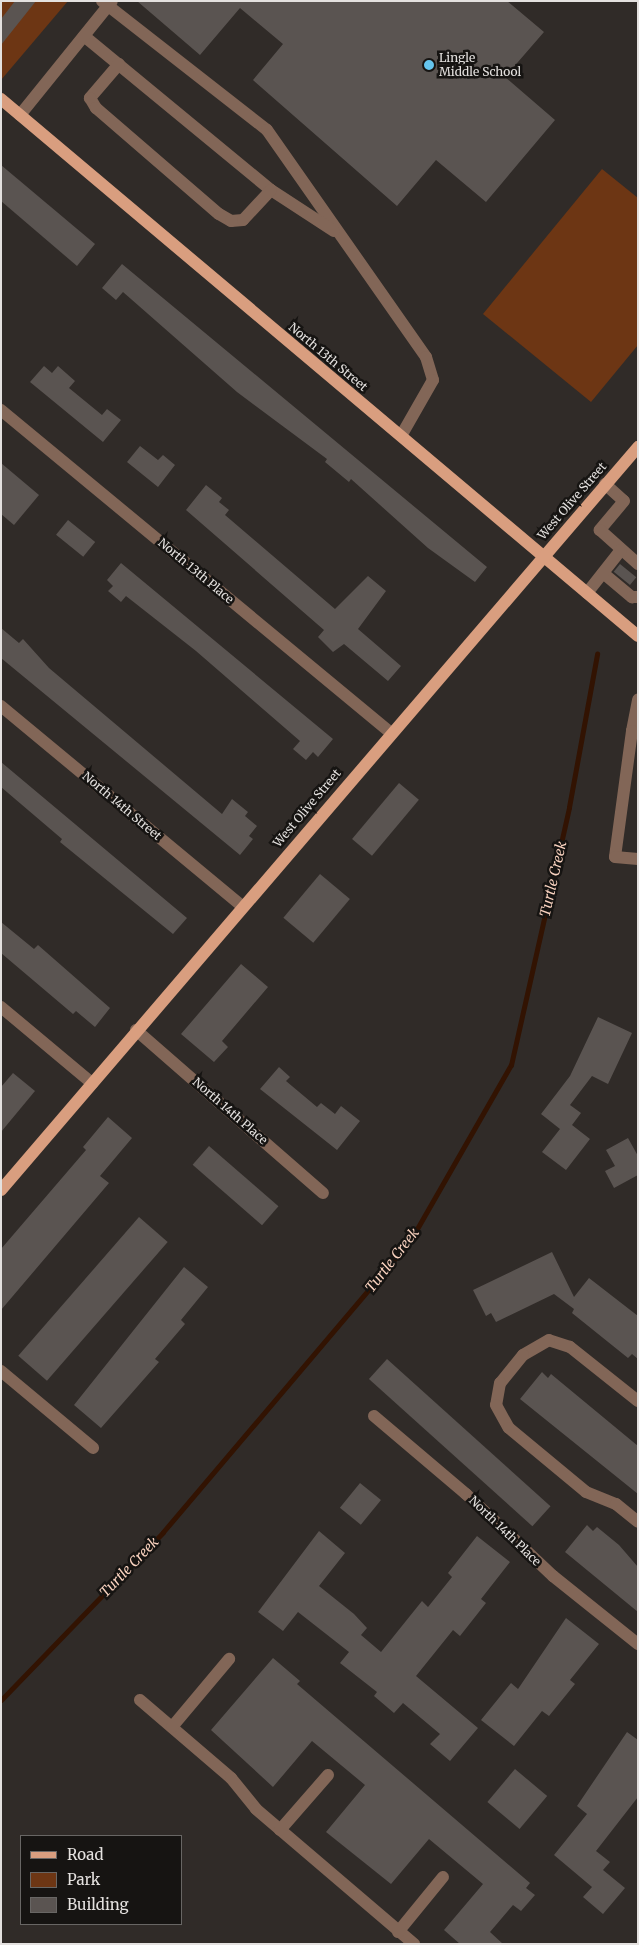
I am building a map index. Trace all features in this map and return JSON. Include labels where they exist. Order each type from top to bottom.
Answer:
[{"type":"main road","name":"North 13th Street","points":[[1,99],[587,593],[636,632]]},
{"type":"main road","name":"West Olive Street","points":[[1,1190],[390,732],[542,555],[638,447]]},
{"type":"street","points":[[20,115],[84,36],[108,3],[267,130],[426,357],[433,380],[401,436]]},
{"type":"street","points":[[84,36],[270,190],[341,236]]},
{"type":"street","points":[[119,64],[90,98],[96,108],[219,214],[231,221],[243,220],[270,190]]},
{"type":"street","name":"North 13th Place","points":[[1,410],[390,732]]},
{"type":"street","points":[[605,484],[624,501],[600,530],[638,564]]},
{"type":"street","points":[[587,593],[621,550]]},
{"type":"street","points":[[603,573],[632,597],[638,597]]},
{"type":"street","points":[[638,700],[635,731],[615,856],[638,859]]},
{"type":"street","name":"North 14th Street","points":[[1,706],[242,906]]},
{"type":"street","points":[[1,1007],[92,1083]]},
{"type":"street","name":"North 14th Place","points":[[136,1030],[323,1193]]},
{"type":"street","points":[[638,1401],[570,1347],[549,1340],[523,1355],[500,1383],[496,1405],[509,1428],[586,1492],[616,1504],[638,1522]]},
{"type":"street","points":[[1,1371],[93,1448]]},
{"type":"street","name":"North 14th Place","points":[[374,1416],[466,1494],[553,1576],[638,1644]]},
{"type":"street","points":[[172,1727],[230,1658]]},
{"type":"street","points":[[140,1700],[231,1778],[256,1809],[414,1944]]},
{"type":"street","points":[[280,1830],[328,1775]]},
{"type":"street","points":[[398,1932],[443,1877]]},
{"type":"green space","points":[[1,1],[68,1],[1,80]]},
{"type":"green space","points":[[602,169],[638,198],[638,345],[591,402],[483,314]]},
{"type":"building","points":[[15,1],[36,1],[1,45],[1,19]]},
{"type":"building","points":[[137,1],[507,1],[544,32],[505,77],[555,120],[486,202],[436,160],[397,206],[253,80],[283,44],[240,8],[200,55]]},
{"type":"building","points":[[1,165],[95,244],[77,266],[1,201]]},
{"type":"building","points":[[122,264],[487,567],[475,582],[428,548],[351,479],[349,482],[325,462],[327,459],[237,392],[123,292],[116,300],[102,288]]},
{"type":"building","points":[[44,366],[52,373],[58,366],[75,381],[69,388],[102,415],[107,409],[121,420],[103,442],[30,382]]},
{"type":"building","points":[[140,446],[158,460],[163,455],[175,465],[158,487],[127,462]]},
{"type":"building","points":[[1,463],[39,495],[14,525],[1,514]]},
{"type":"building","points":[[206,485],[222,498],[219,502],[229,510],[225,515],[335,609],[368,576],[386,591],[358,629],[401,666],[388,681],[344,644],[333,652],[318,637],[324,630],[186,510]]},
{"type":"building","points":[[68,520],[95,542],[83,557],[56,535]]},
{"type":"building","points":[[121,563],[333,739],[318,757],[313,752],[306,760],[293,749],[300,741],[196,651],[126,596],[121,602],[108,591],[113,586],[107,580]]},
{"type":"building","points":[[620,564],[636,577],[630,585],[614,572]]},
{"type":"building","points":[[1,628],[19,643],[23,639],[49,668],[222,814],[232,799],[248,812],[245,816],[257,826],[249,836],[253,839],[240,855],[1,658]]},
{"type":"building","points":[[1,762],[187,918],[173,934],[60,842],[62,839],[1,787]]},
{"type":"building","points":[[399,783],[419,800],[372,856],[352,839]]},
{"type":"building","points":[[320,874],[350,899],[313,943],[283,918]]},
{"type":"building","points":[[1,922],[34,949],[38,945],[110,1008],[95,1027],[76,1011],[73,1014],[1,953]]},
{"type":"building","points":[[241,964],[268,987],[222,1041],[228,1047],[214,1062],[181,1034]]},
{"type":"building","points":[[598,1017],[632,1033],[608,1084],[592,1076],[570,1105],[581,1113],[572,1125],[590,1139],[566,1170],[542,1152],[560,1129],[541,1114],[570,1076]]},
{"type":"building","points":[[279,1067],[290,1077],[286,1081],[317,1107],[321,1103],[335,1114],[341,1106],[360,1121],[337,1150],[260,1089]]},
{"type":"building","points":[[13,1073],[35,1091],[1,1132],[1,1087]]},
{"type":"building","points":[[108,1117],[132,1138],[100,1176],[109,1183],[1,1310],[1,1249],[86,1150],[83,1147]]},
{"type":"building","points":[[628,1138],[638,1156],[638,1175],[614,1188],[605,1171],[615,1166],[606,1150]]},
{"type":"building","points":[[209,1146],[278,1206],[262,1225],[193,1165]]},
{"type":"building","points":[[139,1217],[168,1242],[47,1381],[18,1356]]},
{"type":"building","points":[[552,1252],[574,1297],[589,1278],[638,1316],[638,1359],[632,1354],[628,1358],[572,1313],[574,1309],[554,1294],[496,1322],[491,1313],[486,1316],[473,1290]]},
{"type":"building","points":[[184,1267],[208,1287],[181,1320],[185,1324],[155,1359],[159,1362],[101,1428],[74,1405]]},
{"type":"building","points":[[387,1359],[550,1506],[532,1526],[369,1379]]},
{"type":"building","points":[[542,1372],[548,1378],[551,1374],[638,1446],[638,1494],[520,1399]]},
{"type":"building","points":[[360,1483],[381,1500],[361,1525],[340,1508]]},
{"type":"building","points":[[587,1525],[593,1531],[597,1527],[619,1545],[638,1567],[638,1612],[565,1552]]},
{"type":"building","points":[[319,1531],[345,1553],[319,1586],[354,1614],[367,1628],[361,1635],[381,1652],[422,1601],[428,1607],[452,1577],[448,1573],[477,1536],[510,1562],[481,1599],[486,1603],[460,1636],[453,1630],[416,1676],[478,1728],[450,1761],[430,1744],[440,1734],[403,1703],[394,1713],[374,1696],[377,1692],[340,1663],[349,1652],[298,1612],[283,1631],[258,1612]]},
{"type":"building","points":[[566,1618],[599,1644],[570,1680],[575,1684],[549,1716],[542,1711],[514,1746],[481,1720],[511,1683],[518,1689]]},
{"type":"building","points":[[273,1658],[300,1681],[297,1684],[530,1883],[526,1888],[535,1895],[521,1911],[513,1905],[490,1932],[503,1944],[460,1944],[444,1930],[483,1884],[429,1839],[391,1884],[326,1832],[365,1785],[312,1741],[273,1787],[211,1730]]},
{"type":"building","points":[[627,1732],[638,1740],[638,1797],[596,1851],[610,1862],[603,1870],[625,1888],[603,1914],[583,1897],[592,1887],[554,1855],[587,1814],[577,1806]]},
{"type":"building","points":[[515,1769],[547,1796],[520,1829],[487,1802]]},
{"type":"waterway","name":"Turtle Creek","points":[[1,1700],[163,1532],[410,1241],[511,1065],[569,807],[597,654]]},
{"type":"place","name":"Lingle Middle School","points":[[429,65]]}]
